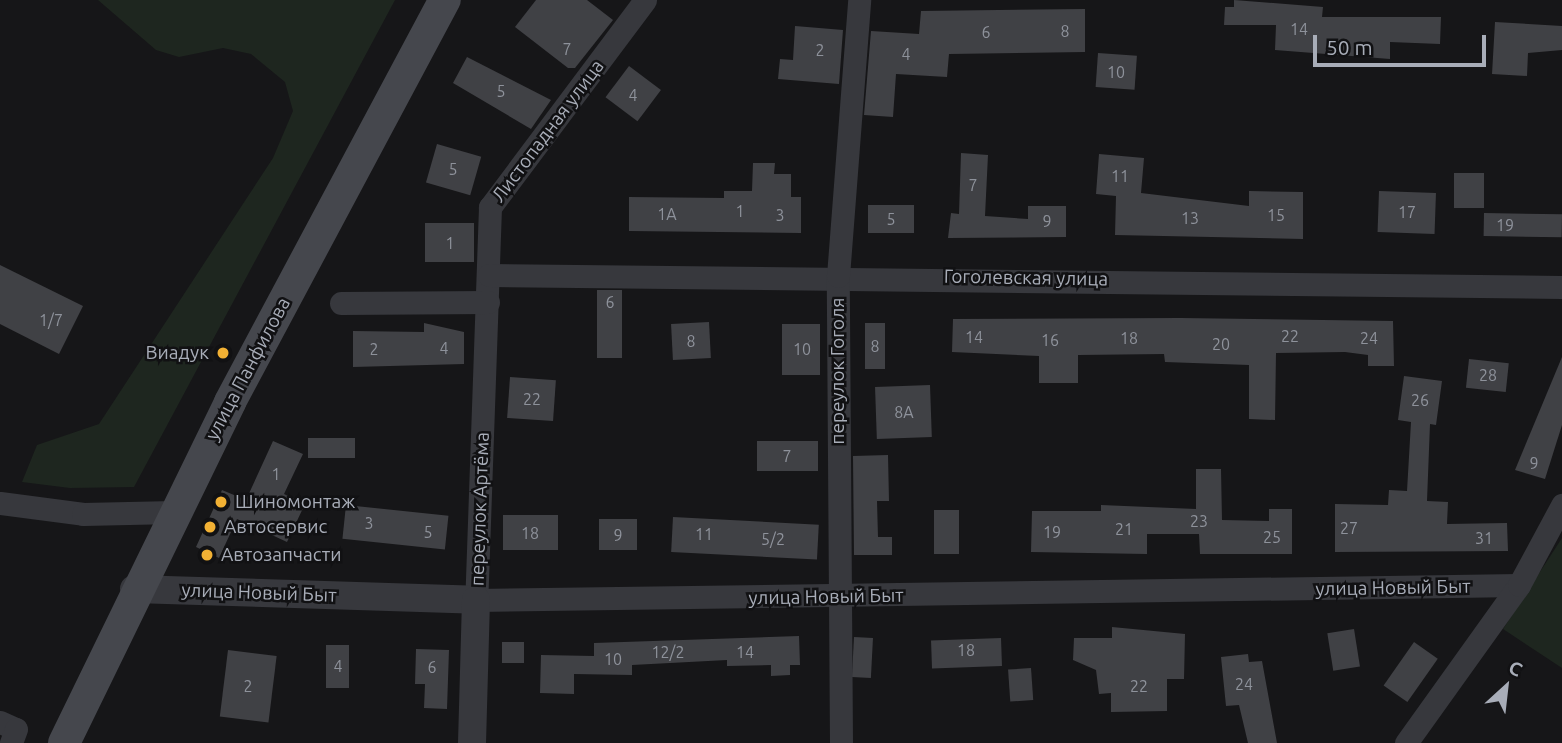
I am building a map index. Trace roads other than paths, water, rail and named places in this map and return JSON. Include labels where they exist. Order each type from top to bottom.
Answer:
[{"type":"main road","name":"улица Панфилова","points":[[64,743],[134,589],[445,0]]},
{"type":"street","name":"Листопадная улица","points":[[489,275],[490,207],[645,0]]},
{"type":"street","name":"переулок Гоголя","points":[[841,743],[837,598],[838,276],[859,0]]},
{"type":"street","name":"Гоголевская улица","points":[[489,275],[838,276],[1562,287]]},
{"type":"street","name":"переулок Артёма","points":[[472,743],[489,275]]},
{"type":"street","points":[[341,303],[488,302]]},
{"type":"street","points":[[0,503],[83,514],[174,512]]},
{"type":"street","points":[[1406,743],[1518,585],[1562,505]]},
{"type":"street","name":"улица Новый Быт","points":[[134,589],[476,600],[837,598],[1518,585]]},
{"type":"place","name":"Виадук","points":[[223,353]]},
{"type":"place","name":"Шиномонтаж","points":[[221,502]]},
{"type":"place","name":"Автосервис","points":[[210,527]]},
{"type":"place","name":"Автозапчасти","points":[[207,555]]}]
